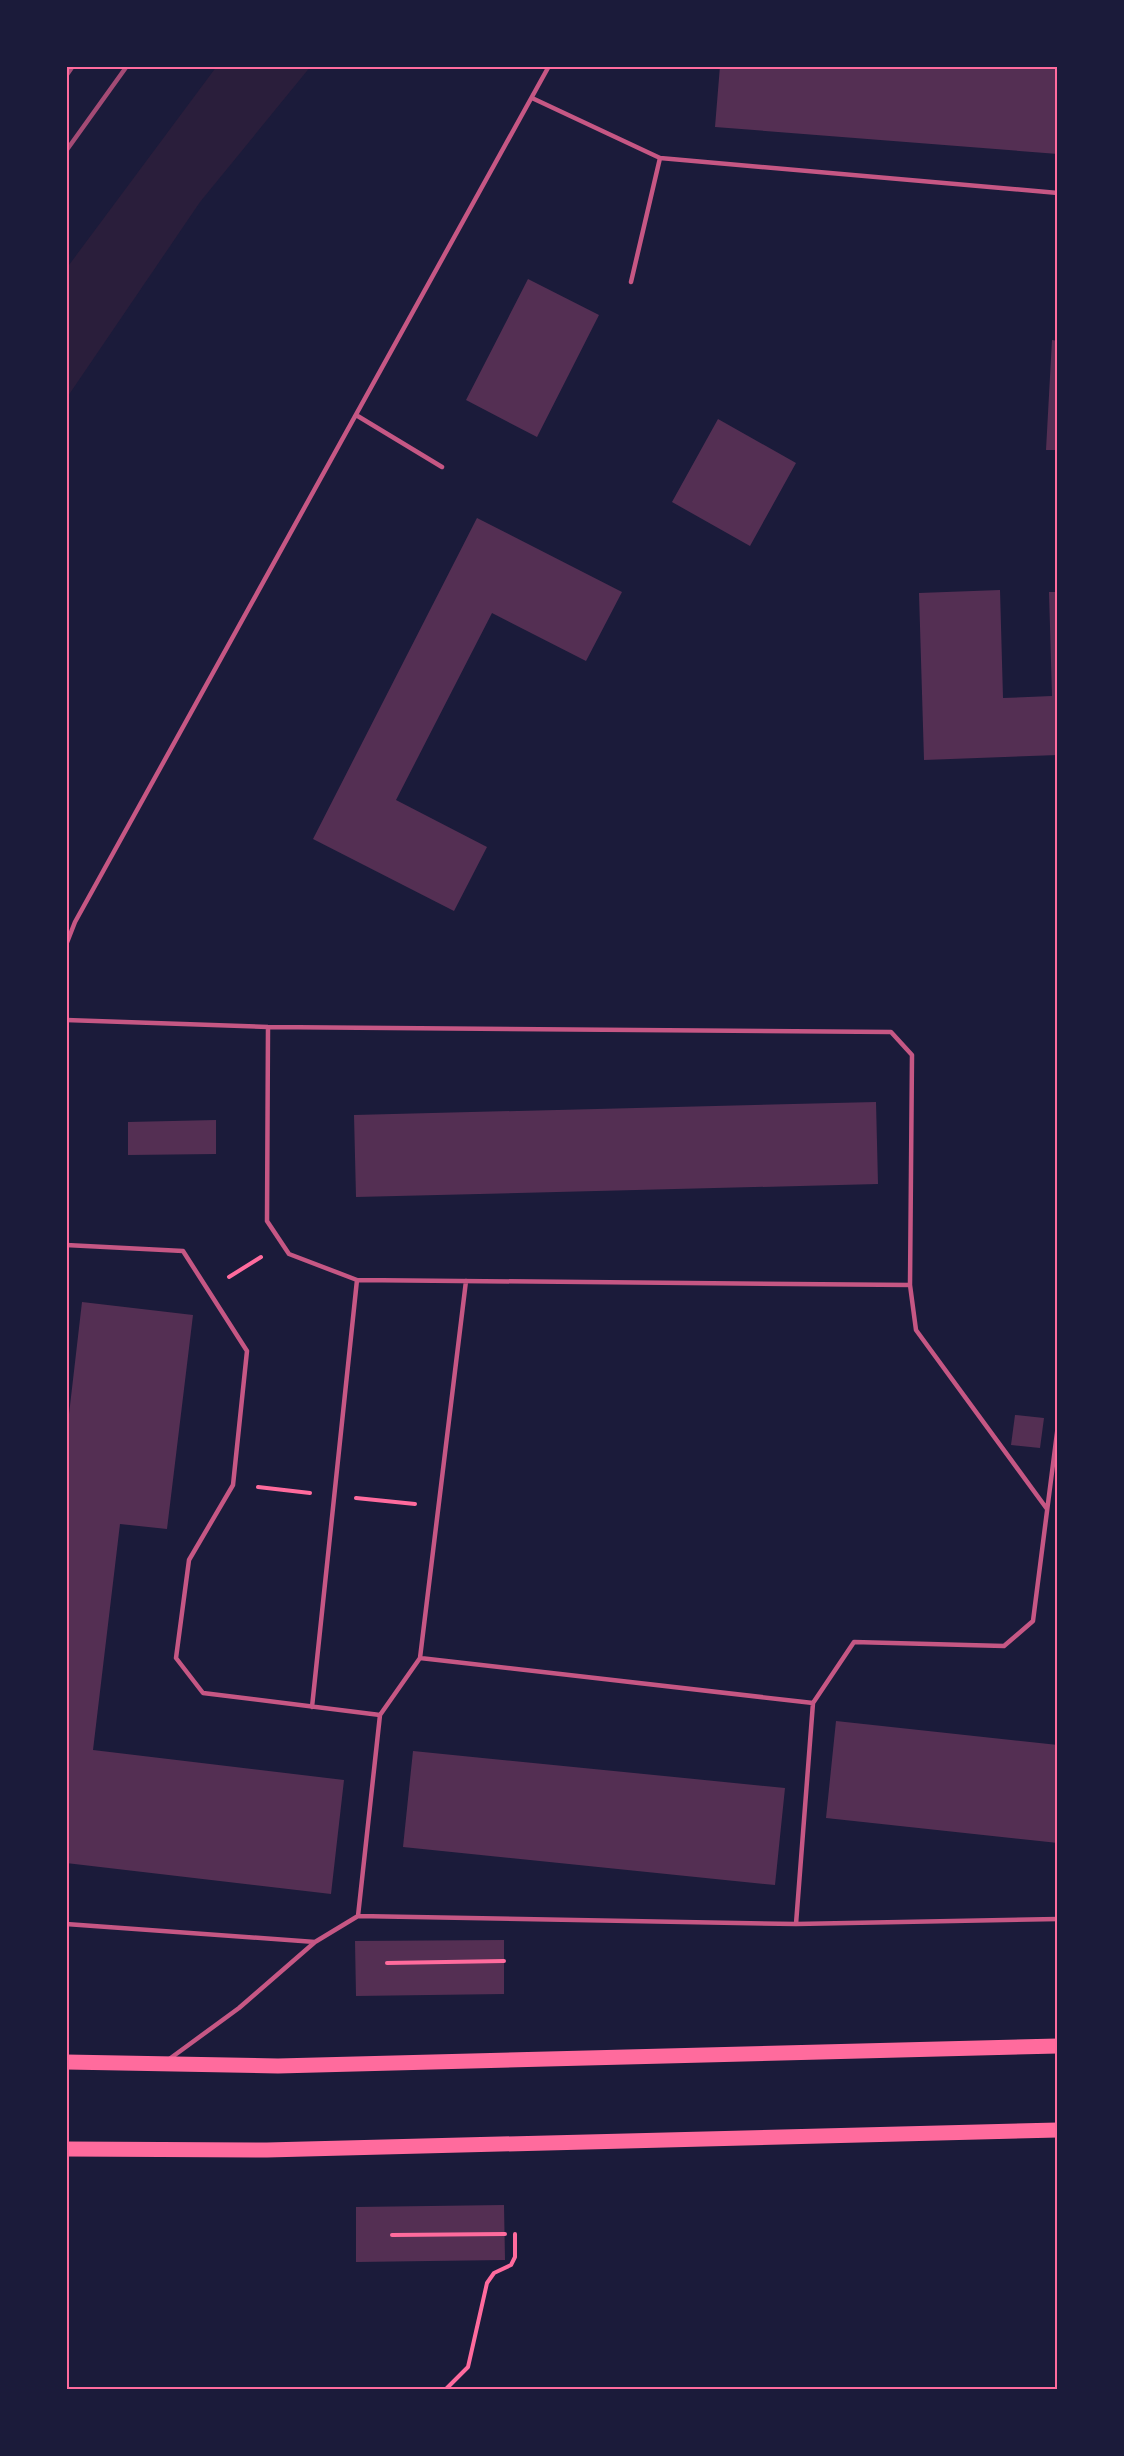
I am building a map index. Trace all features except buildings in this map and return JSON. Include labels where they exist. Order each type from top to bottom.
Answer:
[{"type":"main road","points":[[66,2062],[278,2066],[1058,2046]]},
{"type":"main road","points":[[66,2149],[267,2150],[1058,2130]]},
{"type":"lane","points":[[66,945],[75,922],[549,66]]},
{"type":"lane","points":[[532,98],[660,158],[1058,193]]},
{"type":"lane","points":[[631,282],[660,158]]},
{"type":"lane","points":[[356,415],[442,468]]},
{"type":"lane","points":[[66,1020],[268,1027],[891,1032],[912,1055],[910,1285],[916,1330],[1047,1509]]},
{"type":"lane","points":[[268,1027],[267,1221],[289,1254],[357,1280],[910,1285]]},
{"type":"lane","points":[[66,1245],[183,1251],[247,1351],[233,1485],[189,1560],[176,1658],[203,1693],[380,1715]]},
{"type":"lane","points":[[312,1707],[357,1280]]},
{"type":"lane","points":[[358,1916],[380,1715],[420,1658],[466,1281]]},
{"type":"lane","points":[[796,1924],[813,1703],[854,1642],[1004,1646],[1033,1621],[1058,1425]]},
{"type":"lane","points":[[420,1658],[813,1703]]},
{"type":"lane","points":[[163,2063],[239,2008],[315,1942],[358,1916],[796,1924],[1058,1919]]},
{"type":"lane","points":[[66,1924],[315,1942]]},
{"type":"path","points":[[208,1290],[282,1244]]},
{"type":"path","points":[[387,1964],[504,1961]]},
{"type":"path","points":[[392,2235],[505,2234]]},
{"type":"path","points":[[445,2390],[468,2367],[486,2283],[494,2272],[511,2265],[515,2257],[515,2234]]},
{"type":"shaded area","points":[[217,66],[311,66],[200,202],[66,399],[66,269]]},
{"type":"railway","points":[[66,76],[73,66]]},
{"type":"railway","points":[[66,151],[127,66]]}]
